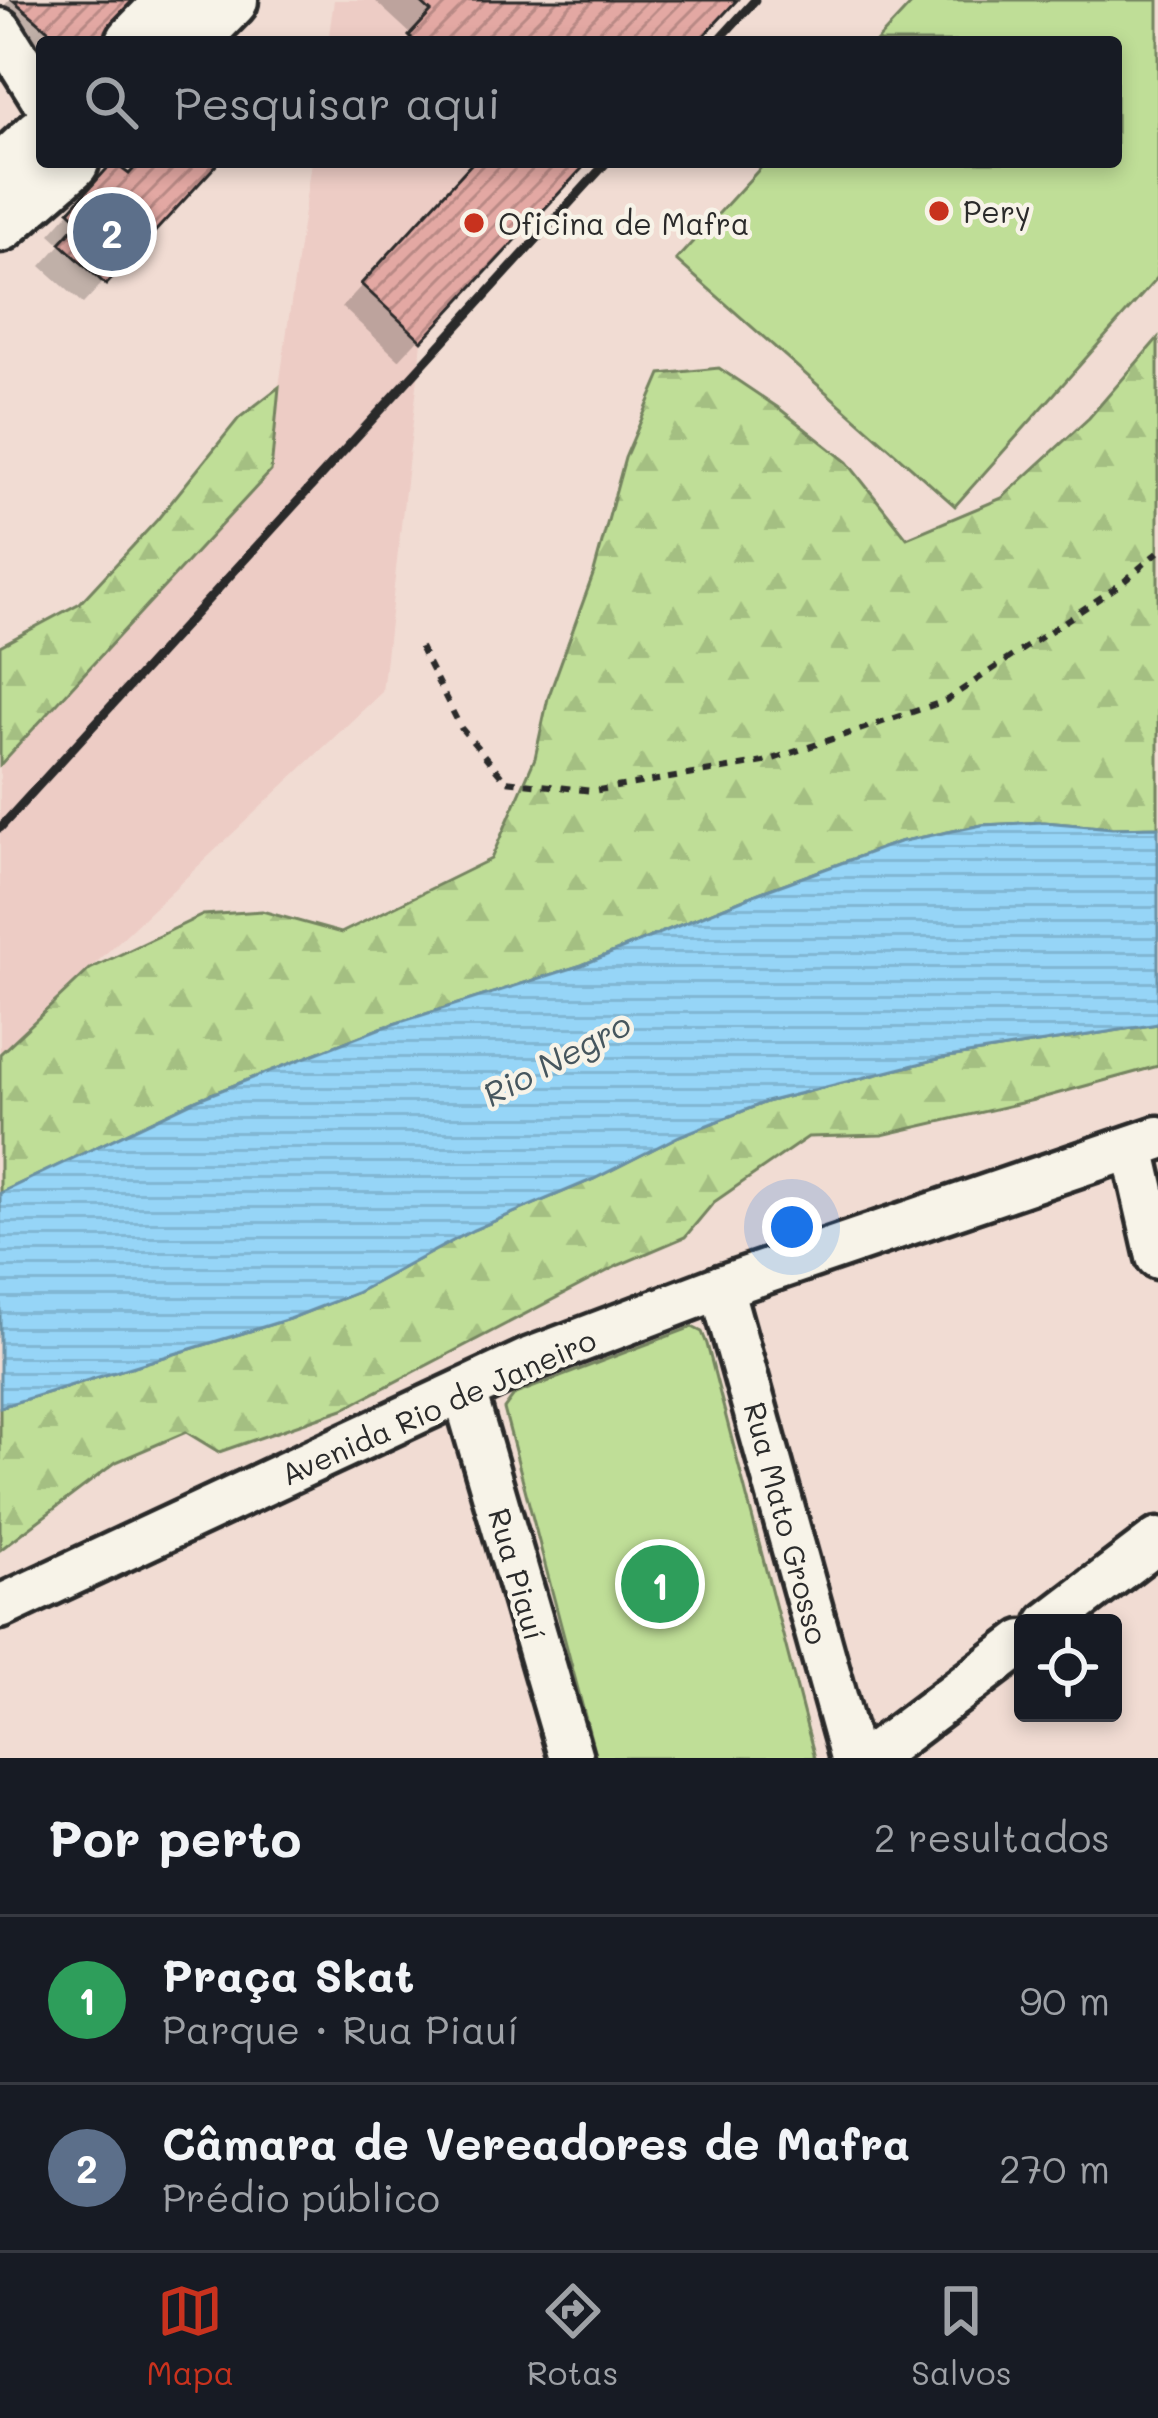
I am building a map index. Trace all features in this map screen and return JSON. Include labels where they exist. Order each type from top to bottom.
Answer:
[{"type":"main road","points":[[140,36],[176,0]]},
{"type":"main road","points":[[195,36],[230,0]]},
{"type":"main road","points":[[0,174],[36,141]]},
{"type":"main road","points":[[0,224],[64,168]]},
{"type":"street","points":[[0,30],[36,88]]},
{"type":"street","points":[[1145,1143],[1158,1257]]},
{"type":"street","name":"Avenida Rio de Janeiro","points":[[0,1607],[531,1359],[722,1287],[1145,1143]]},
{"type":"street","name":"Rua Mato Grosso","points":[[722,1287],[851,1758]]},
{"type":"street","name":"Rua Piauí","points":[[464,1391],[571,1758]]},
{"type":"street","points":[[1061,1614],[1158,1540]]},
{"type":"street","points":[[870,1758],[1014,1649]]},
{"type":"path","points":[[420,647],[461,728],[506,782],[593,790],[764,762],[945,701],[1120,584],[1158,552]]},
{"type":"shaded area","points":[[334,0],[737,0],[704,36],[329,36]]},
{"type":"shaded area","points":[[310,168],[582,168],[422,342],[382,692],[0,1054],[0,765],[271,471]]},
{"type":"green space","name":"Pery","points":[[915,0],[1158,0],[1158,277],[955,506],[676,260],[760,168],[1122,168],[1122,36],[882,36]]},
{"type":"green space","points":[[1158,338],[1158,827],[1044,822],[982,825],[899,842],[582,965],[381,1028],[196,1100],[0,1193],[0,1054],[90,969],[203,915],[262,911],[341,933],[491,859],[535,758],[548,698],[594,572],[625,458],[661,374],[719,368],[847,462],[907,538],[1002,498],[1089,418]]},
{"type":"green space","points":[[279,387],[271,471],[0,765],[0,646],[80,603],[157,520],[239,418]]},
{"type":"green space","points":[[1158,1024],[1158,1066],[882,1135],[808,1137],[714,1202],[685,1237],[619,1265],[343,1409],[219,1452],[186,1432],[116,1462],[0,1550],[0,1407],[289,1319],[356,1293],[473,1230],[594,1179],[679,1136],[766,1102],[942,1058]]},
{"type":"green space","points":[[692,1327],[702,1332],[707,1344],[815,1758],[596,1758],[504,1409],[515,1394]]},
{"type":"water","name":"Rio Negro","points":[[1044,822],[1158,827],[1158,1024],[942,1058],[766,1102],[679,1136],[594,1179],[473,1230],[356,1293],[289,1319],[0,1407],[0,1193],[196,1100],[381,1028],[582,965],[899,842],[982,825]]},
{"type":"building","points":[[13,0],[149,0],[118,36],[55,36]]},
{"type":"building","points":[[418,0],[737,0],[704,36],[409,36],[431,12]]},
{"type":"building","points":[[108,168],[121,168],[129,174],[134,168],[213,168],[106,285],[60,243],[80,221],[69,211]]},
{"type":"building","name":"Oficina de Mafra","points":[[467,168],[582,168],[422,341],[361,284]]},
{"type":"railway","points":[[722,36],[755,0]]},
{"type":"railway","points":[[0,828],[602,168]]},
{"type":"place","name":"Pery","points":[[939,211]]},
{"type":"place","name":"Oficina de Mafra","points":[[474,223]]},
{"type":"place","name":"Câmara de Vereadores de Mafra","points":[[112,232]]},
{"type":"place","name":"Praça Skat","points":[[660,1584]]}]
